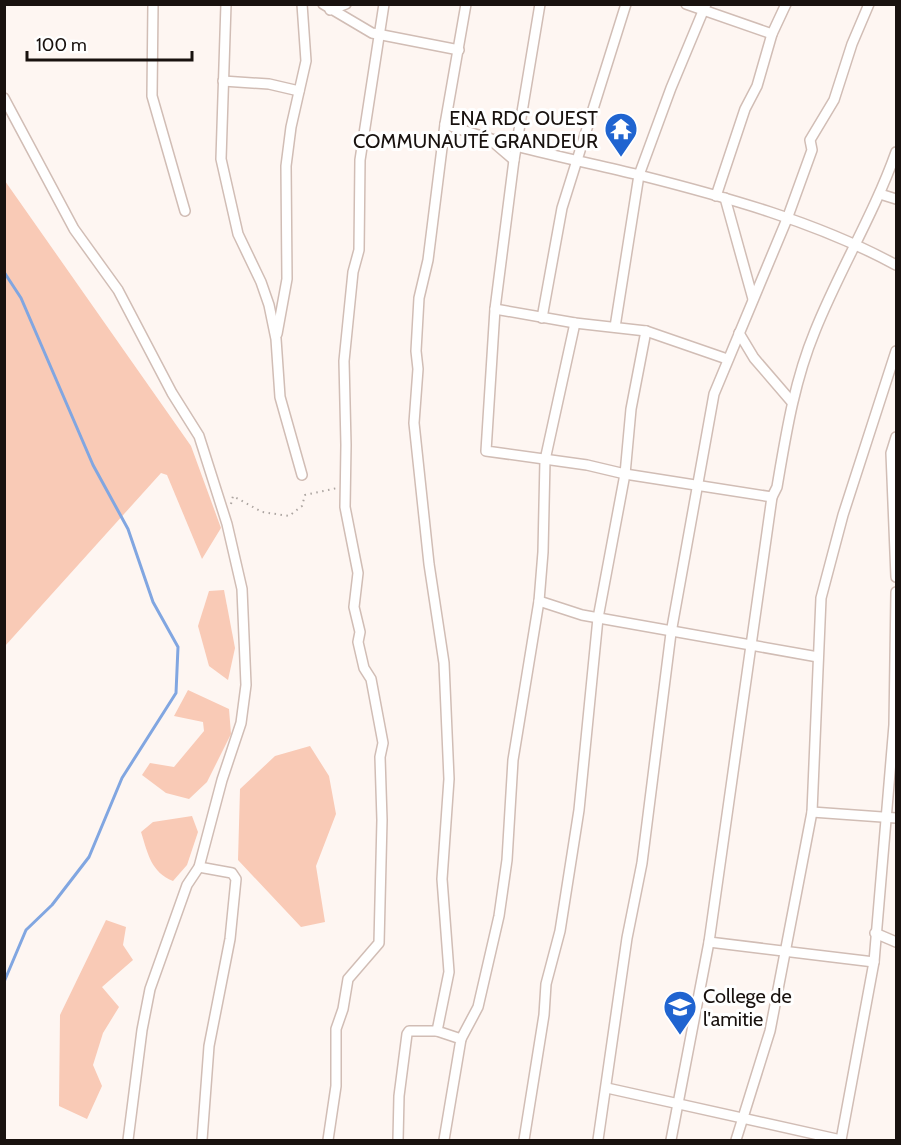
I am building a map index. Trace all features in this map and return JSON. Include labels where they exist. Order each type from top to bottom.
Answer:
[{"type":"street","points":[[153,4],[152,96],[185,211]]},
{"type":"street","points":[[226,4],[220,159],[238,234],[261,282],[276,339],[280,397],[302,475]]},
{"type":"street","points":[[276,339],[287,279],[286,166],[306,61],[302,4]]},
{"type":"street","points":[[327,7],[346,4]]},
{"type":"street","points":[[328,1140],[336,1086],[338,1022],[343,1009],[348,979],[378,947],[379,932],[382,820],[380,757],[383,742],[371,679],[364,668],[358,642],[360,632],[354,607],[358,573],[345,518],[344,355],[353,272],[359,250],[360,160],[384,4]]},
{"type":"street","points":[[437,1031],[450,972],[442,879],[449,779],[444,663],[429,564],[414,423],[418,369],[416,351],[419,298],[428,260],[445,124],[466,4]]},
{"type":"street","points":[[540,4],[514,160],[495,309],[486,452],[587,465],[625,474],[772,497]]},
{"type":"street","points":[[542,318],[562,208],[626,4]]},
{"type":"street","points":[[686,4],[705,8],[772,34]]},
{"type":"street","points":[[753,299],[720,197],[745,108],[757,86],[772,34],[786,4]]},
{"type":"street","points":[[598,1140],[627,938],[642,863],[671,633],[714,394],[787,219],[812,150],[810,140],[834,100],[852,44],[869,4]]},
{"type":"street","points":[[327,7],[380,36],[459,50]]},
{"type":"street","points":[[615,327],[639,175],[671,88],[705,8]]},
{"type":"street","points":[[223,81],[269,84],[299,91]]},
{"type":"street","points":[[4,98],[74,229],[118,290],[172,393],[200,436],[237,561],[242,589],[245,704],[199,867],[187,885],[150,989],[142,1030],[128,1140]]},
{"type":"street","points":[[445,124],[516,147],[639,175],[720,197],[857,243],[896,264]]},
{"type":"street","points":[[491,140],[514,160]]},
{"type":"street","points":[[671,1140],[709,942],[772,497],[777,487],[792,401],[815,330],[880,194],[897,152]]},
{"type":"street","points":[[880,194],[897,199]]},
{"type":"street","points":[[495,309],[542,318],[646,332],[727,359]]},
{"type":"street","points":[[444,1140],[460,1039],[478,1007],[499,916],[507,860],[513,760],[539,601],[545,460],[575,323]]},
{"type":"street","points":[[524,1140],[544,1015],[546,984],[560,931],[579,810],[598,618],[625,474],[631,410],[646,332]]},
{"type":"street","points":[[739,333],[754,358],[792,401]]},
{"type":"street","points":[[736,1140],[770,1031],[812,812],[821,598],[843,515],[897,351]]},
{"type":"street","points":[[897,437],[894,454],[897,577]]},
{"type":"street","points":[[607,1088],[841,1140],[874,962],[894,725],[897,592]]},
{"type":"street","points":[[539,601],[582,615],[671,633],[818,657]]},
{"type":"street","points":[[812,812],[885,819],[897,818]]},
{"type":"street","points":[[199,867],[232,873],[236,879],[230,939],[209,1046],[202,1140]]},
{"type":"street","points":[[875,933],[897,942]]},
{"type":"street","points":[[709,942],[786,954],[874,962]]},
{"type":"street","points":[[398,1140],[399,1096],[407,1034],[418,1029],[437,1031],[460,1039]]},
{"type":"path","points":[[231,505],[233,496],[262,513],[289,516],[302,506],[305,495],[345,486]]},
{"type":"shaded area","points":[[5,181],[191,446],[221,528],[202,559],[167,475],[161,473],[5,646]]},
{"type":"shaded area","points":[[224,590],[235,648],[228,680],[209,666],[198,626],[209,591]]},
{"type":"shaded area","points":[[188,690],[229,709],[231,734],[207,782],[189,799],[166,793],[142,775],[150,763],[174,767],[204,731],[203,722],[174,716]]},
{"type":"shaded area","points":[[310,746],[329,776],[336,814],[316,866],[325,922],[301,927],[238,860],[240,789],[275,756]]},
{"type":"shaded area","points":[[192,816],[198,832],[187,865],[173,881],[160,873],[151,861],[141,832],[153,822]]},
{"type":"shaded area","points":[[106,920],[126,927],[123,945],[133,960],[102,987],[119,1007],[103,1033],[93,1065],[102,1086],[87,1119],[59,1106],[60,1015]]},
{"type":"waterway","points":[[4,272],[21,298],[93,465],[128,529],[153,602],[178,647],[176,693],[122,778],[89,857],[52,905],[26,930],[4,982]]},
{"type":"place","name":"ENA RDC OUEST COMMUNAUTÉ GRANDEUR","points":[[621,158]]},
{"type":"place","name":"College de l'amitie","points":[[680,1036]]}]
